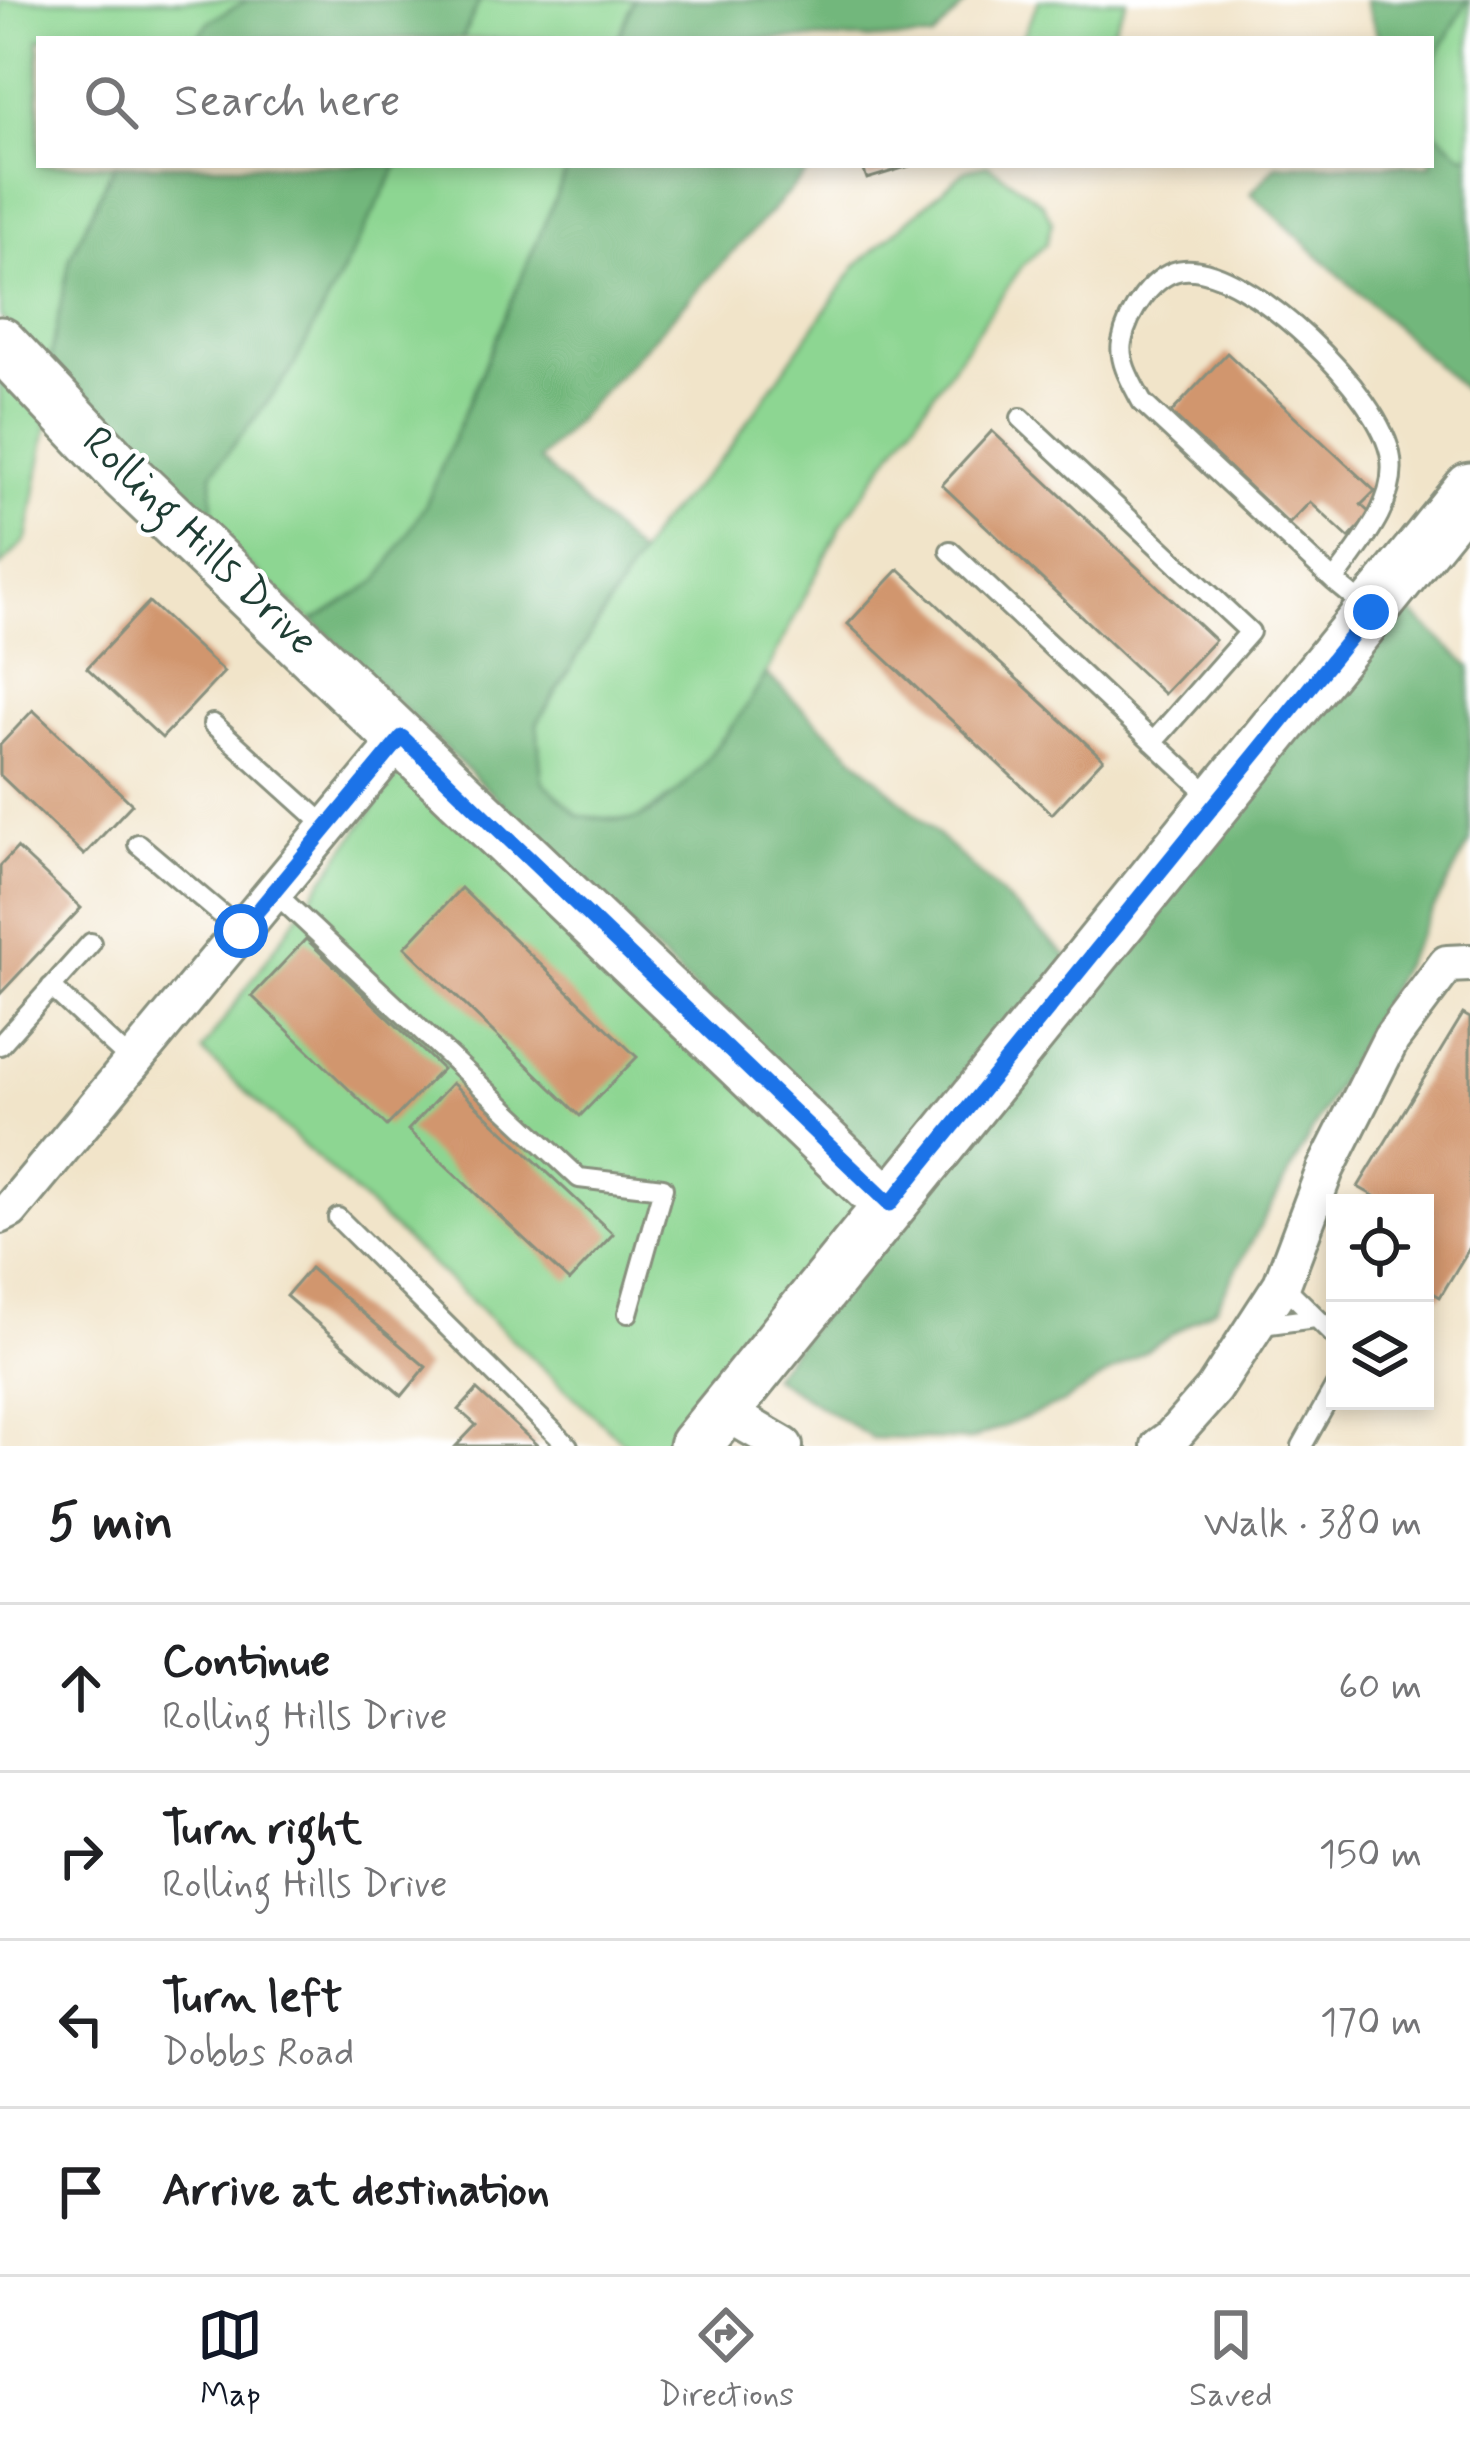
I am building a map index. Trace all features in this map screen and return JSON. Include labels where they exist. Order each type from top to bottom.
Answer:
[{"type":"street","name":"Rolling Hills Drive","points":[[0,343],[124,474],[890,1204]]},
{"type":"street","points":[[784,1446],[710,1428],[1217,802],[1352,596],[1470,488]]},
{"type":"street","points":[[0,1215],[10,1210],[402,737]]},
{"type":"street","points":[[1160,1446],[1214,1389],[1282,1284],[1324,1170],[1390,1040],[1447,964],[1470,963]]},
{"type":"lane","points":[[1182,269],[1210,272],[1245,288],[1331,362],[1376,419],[1391,458],[1388,489],[1366,537],[1352,596],[1142,402],[1127,375],[1121,344],[1138,304],[1162,275],[1182,269]]},
{"type":"lane","points":[[1021,418],[1250,632],[1153,742]]},
{"type":"lane","points":[[950,551],[1217,802]]},
{"type":"lane","points":[[213,724],[327,827]]},
{"type":"lane","points":[[138,844],[241,931]]},
{"type":"lane","points":[[274,892],[579,1178],[663,1188],[628,1313]]},
{"type":"lane","points":[[0,1045],[91,943]]},
{"type":"lane","points":[[51,987],[132,1062]]},
{"type":"lane","points":[[338,1218],[568,1446]]},
{"type":"lane","points":[[1282,1284],[1326,1327]]},
{"type":"lane","points":[[1255,1326],[1316,1318]]},
{"type":"lane","points":[[1302,1446],[1326,1403]]},
{"type":"green space","points":[[0,0],[248,0],[212,20],[199,36],[36,36],[36,168],[113,168],[70,258],[50,361],[39,361],[0,316]]},
{"type":"green space","points":[[248,0],[480,0],[463,36],[198,36],[211,20]]},
{"type":"green space","points":[[480,0],[634,0],[619,36],[463,36]]},
{"type":"green space","points":[[634,0],[969,0],[935,36],[619,36]]},
{"type":"green space","points":[[1039,0],[1127,0],[1109,36],[1022,36]]},
{"type":"green space","points":[[1365,0],[1468,0],[1434,62],[1434,36],[1378,36]]},
{"type":"green space","points":[[1470,0],[1470,155],[1463,155],[1435,132],[1434,71],[1441,49]]},
{"type":"green space","points":[[1434,126],[1435,132],[1463,155],[1470,155],[1470,396],[1251,193],[1274,168],[1434,168]]},
{"type":"green space","points":[[113,168],[396,168],[290,373],[212,473],[213,534],[50,361],[70,258]]},
{"type":"green space","points":[[396,168],[568,168],[426,504],[379,580],[313,622],[213,534],[212,473],[290,373]]},
{"type":"green space","points":[[568,168],[811,168],[539,460],[639,555],[537,723],[542,781],[579,816],[635,819],[690,779],[766,674],[1070,959],[891,1179],[313,621],[379,580],[426,504]]},
{"type":"green space","points":[[992,168],[1042,203],[1052,222],[1046,244],[1023,265],[841,526],[754,697],[685,787],[636,820],[579,816],[542,781],[537,724],[657,526],[726,453],[857,265],[966,170]]},
{"type":"green space","points":[[0,369],[48,420],[27,539],[0,567]]},
{"type":"green space","points":[[1399,601],[1470,667],[1470,842],[1216,1307],[1062,1403],[970,1440],[872,1438],[771,1376]]},
{"type":"green space","points":[[405,764],[868,1207],[676,1446],[627,1446],[202,1051]]},
{"type":"building","points":[[863,168],[903,168],[867,179]]},
{"type":"building","points":[[1227,353],[1375,491],[1361,505],[1371,514],[1349,538],[1310,502],[1289,524],[1171,413]]},
{"type":"building","points":[[992,431],[1215,640],[1164,694],[942,485]]},
{"type":"building","points":[[899,569],[1103,759],[1052,814],[848,624]]},
{"type":"building","points":[[149,602],[224,672],[162,738],[87,668]]},
{"type":"building","points":[[33,710],[132,804],[84,855],[0,775],[0,745]]},
{"type":"building","points":[[17,848],[81,908],[0,994],[0,866]]},
{"type":"building","points":[[461,888],[637,1057],[580,1116],[405,947]]},
{"type":"building","points":[[306,939],[442,1069],[387,1126],[252,996]]},
{"type":"building","points":[[1463,1014],[1470,1018],[1470,1247],[1440,1297],[1434,1293],[1434,1194],[1370,1194],[1358,1187]]},
{"type":"building","points":[[452,1083],[613,1234],[569,1281],[408,1130]]},
{"type":"building","points":[[310,1268],[426,1367],[402,1396],[286,1296]]},
{"type":"building","points":[[477,1390],[538,1446],[456,1446],[476,1425],[459,1410]]},
{"type":"route","points":[[241,931],[402,737],[890,1204],[1371,612]]}]
